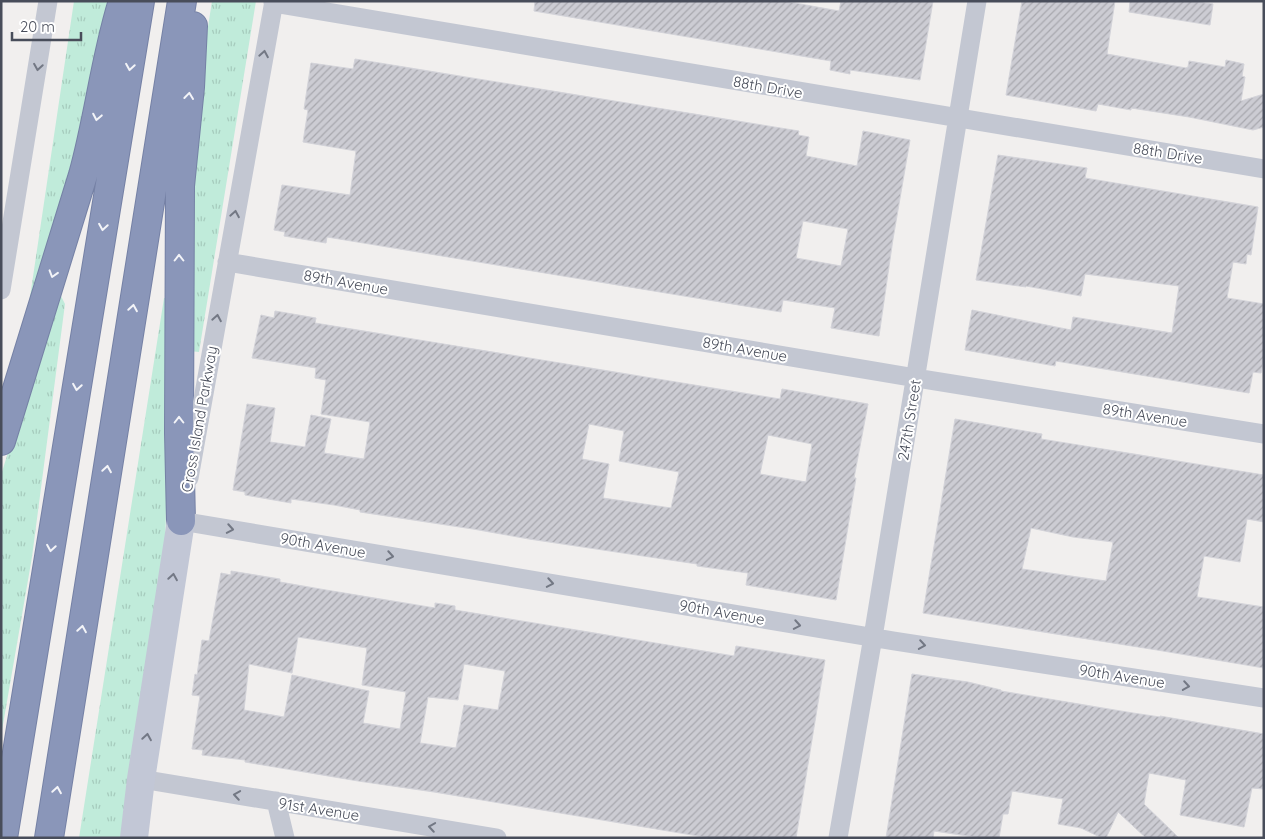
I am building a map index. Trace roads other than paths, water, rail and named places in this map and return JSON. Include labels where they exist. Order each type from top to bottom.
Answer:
[{"type":"highway","points":[[1,442],[92,145],[114,30],[122,1]]},
{"type":"highway","points":[[3,838],[140,1]]},
{"type":"highway","points":[[49,838],[182,1]]},
{"type":"highway","points":[[181,522],[179,434],[180,195],[190,87],[194,1]]},
{"type":"street","points":[[1,290],[6,226],[48,1]]},
{"type":"street","name":"247th Street","points":[[838,838],[874,637],[977,1]]},
{"type":"street","name":"Cross Island Parkway","points":[[134,838],[141,779],[181,522],[274,2]]},
{"type":"street","name":"88th Drive","points":[[274,2],[958,119],[1264,169]]},
{"type":"street","name":"89th Avenue","points":[[227,262],[916,378],[1264,434]]},
{"type":"street","name":"90th Avenue","points":[[181,522],[874,637],[1264,698]]},
{"type":"street","name":"91st Avenue","points":[[141,779],[498,838]]},
{"type":"street","points":[[276,802],[285,838]]}]
